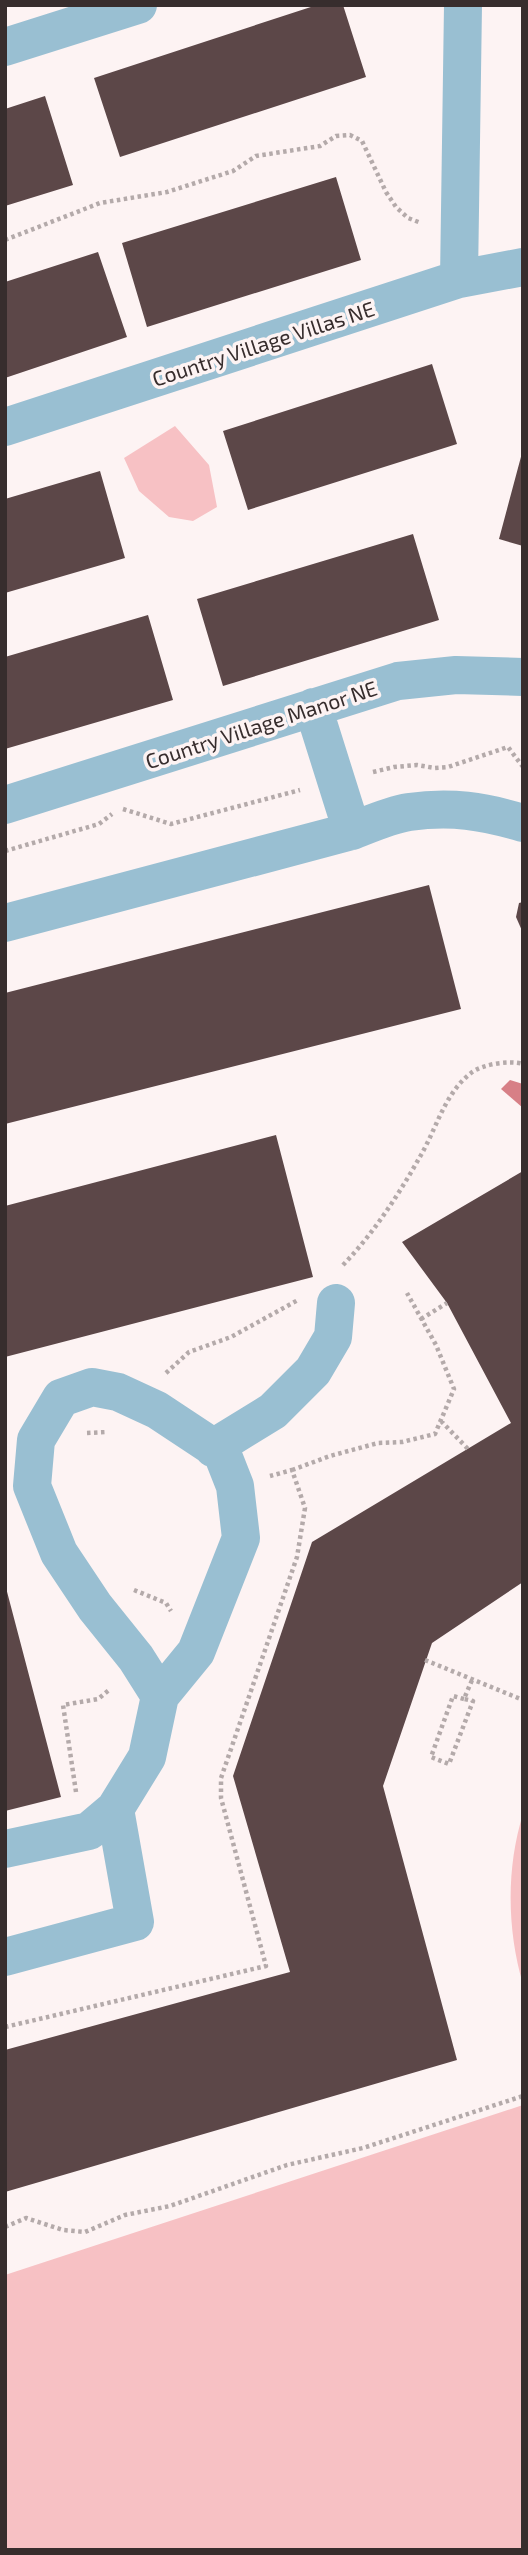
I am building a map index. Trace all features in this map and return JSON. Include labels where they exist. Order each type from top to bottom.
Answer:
[{"type":"street","points":[[5,47],[138,5]]},
{"type":"street","points":[[459,279],[463,5]]},
{"type":"street","name":"Country Village Villas NE","points":[[5,427],[459,279],[523,267]]},
{"type":"street","name":"Country Village Manor NE","points":[[5,806],[398,681],[456,674],[523,677]]},
{"type":"street","points":[[313,707],[352,831]]},
{"type":"street","points":[[5,923],[352,831],[407,812],[484,811],[523,823]]},
{"type":"street","points":[[213,1448],[274,1411],[313,1371],[333,1337],[327,1289]]},
{"type":"street","points":[[5,1849],[89,1830],[115,1809],[147,1757],[160,1696],[196,1652],[240,1538],[235,1486],[222,1453],[148,1405],[118,1392],[92,1387],[61,1398],[36,1440],[32,1486],[59,1553],[95,1607],[136,1658],[160,1696]]},
{"type":"street","points":[[7,1951],[135,1923],[115,1809]]},
{"type":"path","points":[[5,240],[100,203],[167,192],[233,171],[256,156],[320,146],[335,136],[350,135],[362,141],[396,207],[408,218],[432,223]]},
{"type":"path","points":[[5,851],[99,824],[113,813],[124,809],[171,824],[394,767],[448,767],[508,747],[523,767]]},
{"type":"path","points":[[81,1434],[119,1433],[136,1429],[166,1373],[189,1352],[230,1337],[327,1289],[391,1206],[423,1153],[447,1101],[472,1071],[511,1060],[523,1064]]},
{"type":"path","points":[[235,1486],[378,1443],[435,1434],[454,1389],[436,1345],[407,1293]]},
{"type":"path","points":[[421,1319],[447,1303]]},
{"type":"path","points":[[441,1422],[468,1449]]},
{"type":"path","points":[[5,2027],[266,1966],[221,1798],[221,1778],[297,1557],[305,1508],[292,1470]]},
{"type":"path","points":[[130,1589],[166,1603],[174,1618],[181,1605]]},
{"type":"path","points":[[77,1804],[63,1705],[98,1699],[118,1683],[136,1658]]},
{"type":"path","points":[[425,1660],[523,1700]]},
{"type":"path","points":[[464,1699],[472,1679]]},
{"type":"path","points":[[453,1696],[464,1699],[473,1702],[449,1764],[431,1758],[453,1696]]},
{"type":"path","points":[[5,2227],[26,2218],[63,2230],[85,2232],[125,2215],[170,2206],[287,2165],[363,2148],[523,2096]]},
{"type":"shaded area","points":[[175,426],[209,465],[217,507],[193,521],[169,517],[139,491],[124,458]]},
{"type":"shaded area","points":[[510,1080],[523,1084],[523,1108],[501,1089]]},
{"type":"shaded area","points":[[523,1814],[523,1984],[511,1921],[511,1877]]},
{"type":"shaded area","points":[[523,2105],[523,2550],[5,2550],[5,2275]]},
{"type":"building","points":[[317,5],[343,5],[366,77],[120,157],[94,78]]},
{"type":"building","points":[[45,96],[73,185],[5,206],[5,109]]},
{"type":"building","points":[[336,177],[361,260],[147,327],[122,243]]},
{"type":"building","points":[[98,252],[127,337],[5,378],[5,282]]},
{"type":"building","points":[[432,364],[457,444],[248,510],[223,431]]},
{"type":"building","points":[[523,453],[523,546],[499,539]]},
{"type":"building","points":[[100,471],[125,558],[5,593],[5,499]]},
{"type":"building","points":[[413,534],[439,620],[223,686],[197,599]]},
{"type":"building","points":[[148,615],[173,700],[5,749],[5,657]]},
{"type":"building","points":[[429,885],[461,1009],[5,1124],[5,993]]},
{"type":"building","points":[[523,902],[523,933],[516,917],[519,903]]},
{"type":"building","points":[[276,1135],[313,1277],[5,1357],[5,1206]]},
{"type":"building","points":[[523,1171],[523,1582],[432,1643],[383,1786],[457,2060],[5,2192],[5,2050],[290,1972],[233,1776],[312,1542],[511,1423],[447,1303],[402,1242]]},
{"type":"building","points":[[5,1584],[61,1797],[5,1811]]}]
